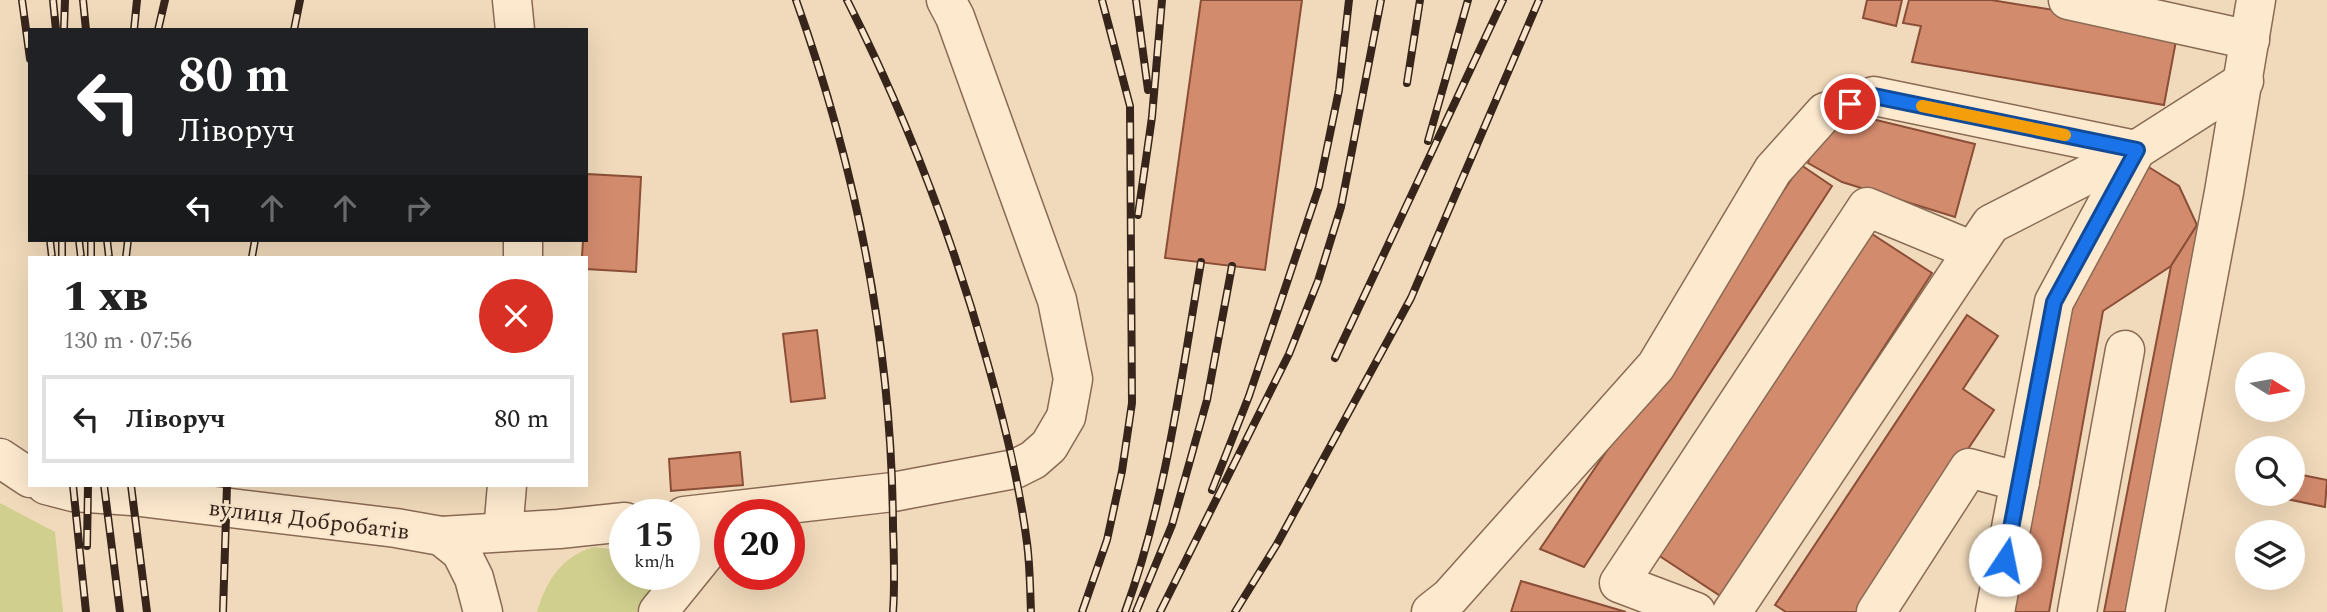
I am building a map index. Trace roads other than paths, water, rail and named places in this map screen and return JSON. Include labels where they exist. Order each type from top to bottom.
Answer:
[{"type":"street","points":[[512,0],[515,28]]},
{"type":"street","points":[[805,505],[1015,469],[1033,460],[1049,446],[1066,417],[1073,379],[1057,300],[955,17],[946,0]]},
{"type":"street","points":[[2068,0],[2250,40]]},
{"type":"street","points":[[2145,612],[2244,81],[2256,0]]},
{"type":"street","points":[[1732,612],[1991,224],[2137,150],[2244,81]]},
{"type":"street","points":[[1431,612],[1450,597],[1656,366],[1773,170],[1825,112],[1874,96],[2137,150]]},
{"type":"street","points":[[1995,612],[2054,302],[2137,150]]},
{"type":"street","points":[[1696,612],[1619,583],[1867,208],[1973,251]]},
{"type":"street","points":[[2077,612],[2125,351]]},
{"type":"street","points":[[0,458],[28,477]]},
{"type":"street","points":[[1876,612],[1969,468],[2020,482]]},
{"type":"street","name":"вулиця Добробатів","points":[[54,487],[73,492],[132,496],[396,528],[441,536],[461,552],[474,578],[483,612]]},
{"type":"street","points":[[503,532],[507,487]]},
{"type":"street","points":[[441,536],[609,523]]},
{"type":"street","points":[[658,612],[714,542]]},
{"type":"railway","points":[[22,0],[28,44]]},
{"type":"railway","points":[[53,0],[56,28]]},
{"type":"railway","points":[[64,28],[65,0]]},
{"type":"railway","points":[[83,0],[86,28]]},
{"type":"railway","points":[[134,28],[137,0]]},
{"type":"railway","points":[[158,28],[165,0]]},
{"type":"railway","points":[[294,28],[300,0]]},
{"type":"railway","points":[[796,0],[817,63],[853,193],[878,325],[891,460],[893,612]]},
{"type":"railway","points":[[847,0],[908,132],[943,222],[973,314],[999,406],[1020,497],[1028,552],[1031,612]]},
{"type":"railway","points":[[1082,612],[1107,540],[1122,471],[1132,403],[1130,106],[1102,0]]},
{"type":"railway","points":[[1136,0],[1148,90]]},
{"type":"railway","points":[[1138,215],[1152,117],[1162,0]]},
{"type":"railway","points":[[1212,490],[1249,396],[1319,187],[1339,90],[1349,0]]},
{"type":"railway","points":[[1160,612],[1289,354],[1318,281],[1341,207],[1381,0]]},
{"type":"railway","points":[[1407,83],[1420,0]]},
{"type":"railway","points":[[1428,141],[1468,0]]},
{"type":"railway","points":[[1335,358],[1503,0]]},
{"type":"railway","points":[[1235,612],[1277,544],[1411,298],[1539,0]]},
{"type":"railway","points":[[50,242],[52,256]]},
{"type":"railway","points":[[62,242],[62,256]]},
{"type":"railway","points":[[79,242],[81,256]]},
{"type":"railway","points":[[91,242],[91,256]]},
{"type":"railway","points":[[107,242],[109,256]]},
{"type":"railway","points":[[126,256],[128,242]]},
{"type":"railway","points":[[252,256],[255,242]]},
{"type":"railway","points":[[1125,612],[1162,483],[1201,262]]},
{"type":"railway","points":[[1136,612],[1172,525],[1207,400],[1232,266]]},
{"type":"railway","points":[[73,487],[86,612]]},
{"type":"railway","points":[[87,546],[88,487]]},
{"type":"railway","points":[[104,487],[120,612]]},
{"type":"railway","points":[[131,487],[147,612]]},
{"type":"railway","points":[[223,612],[227,487]]}]
